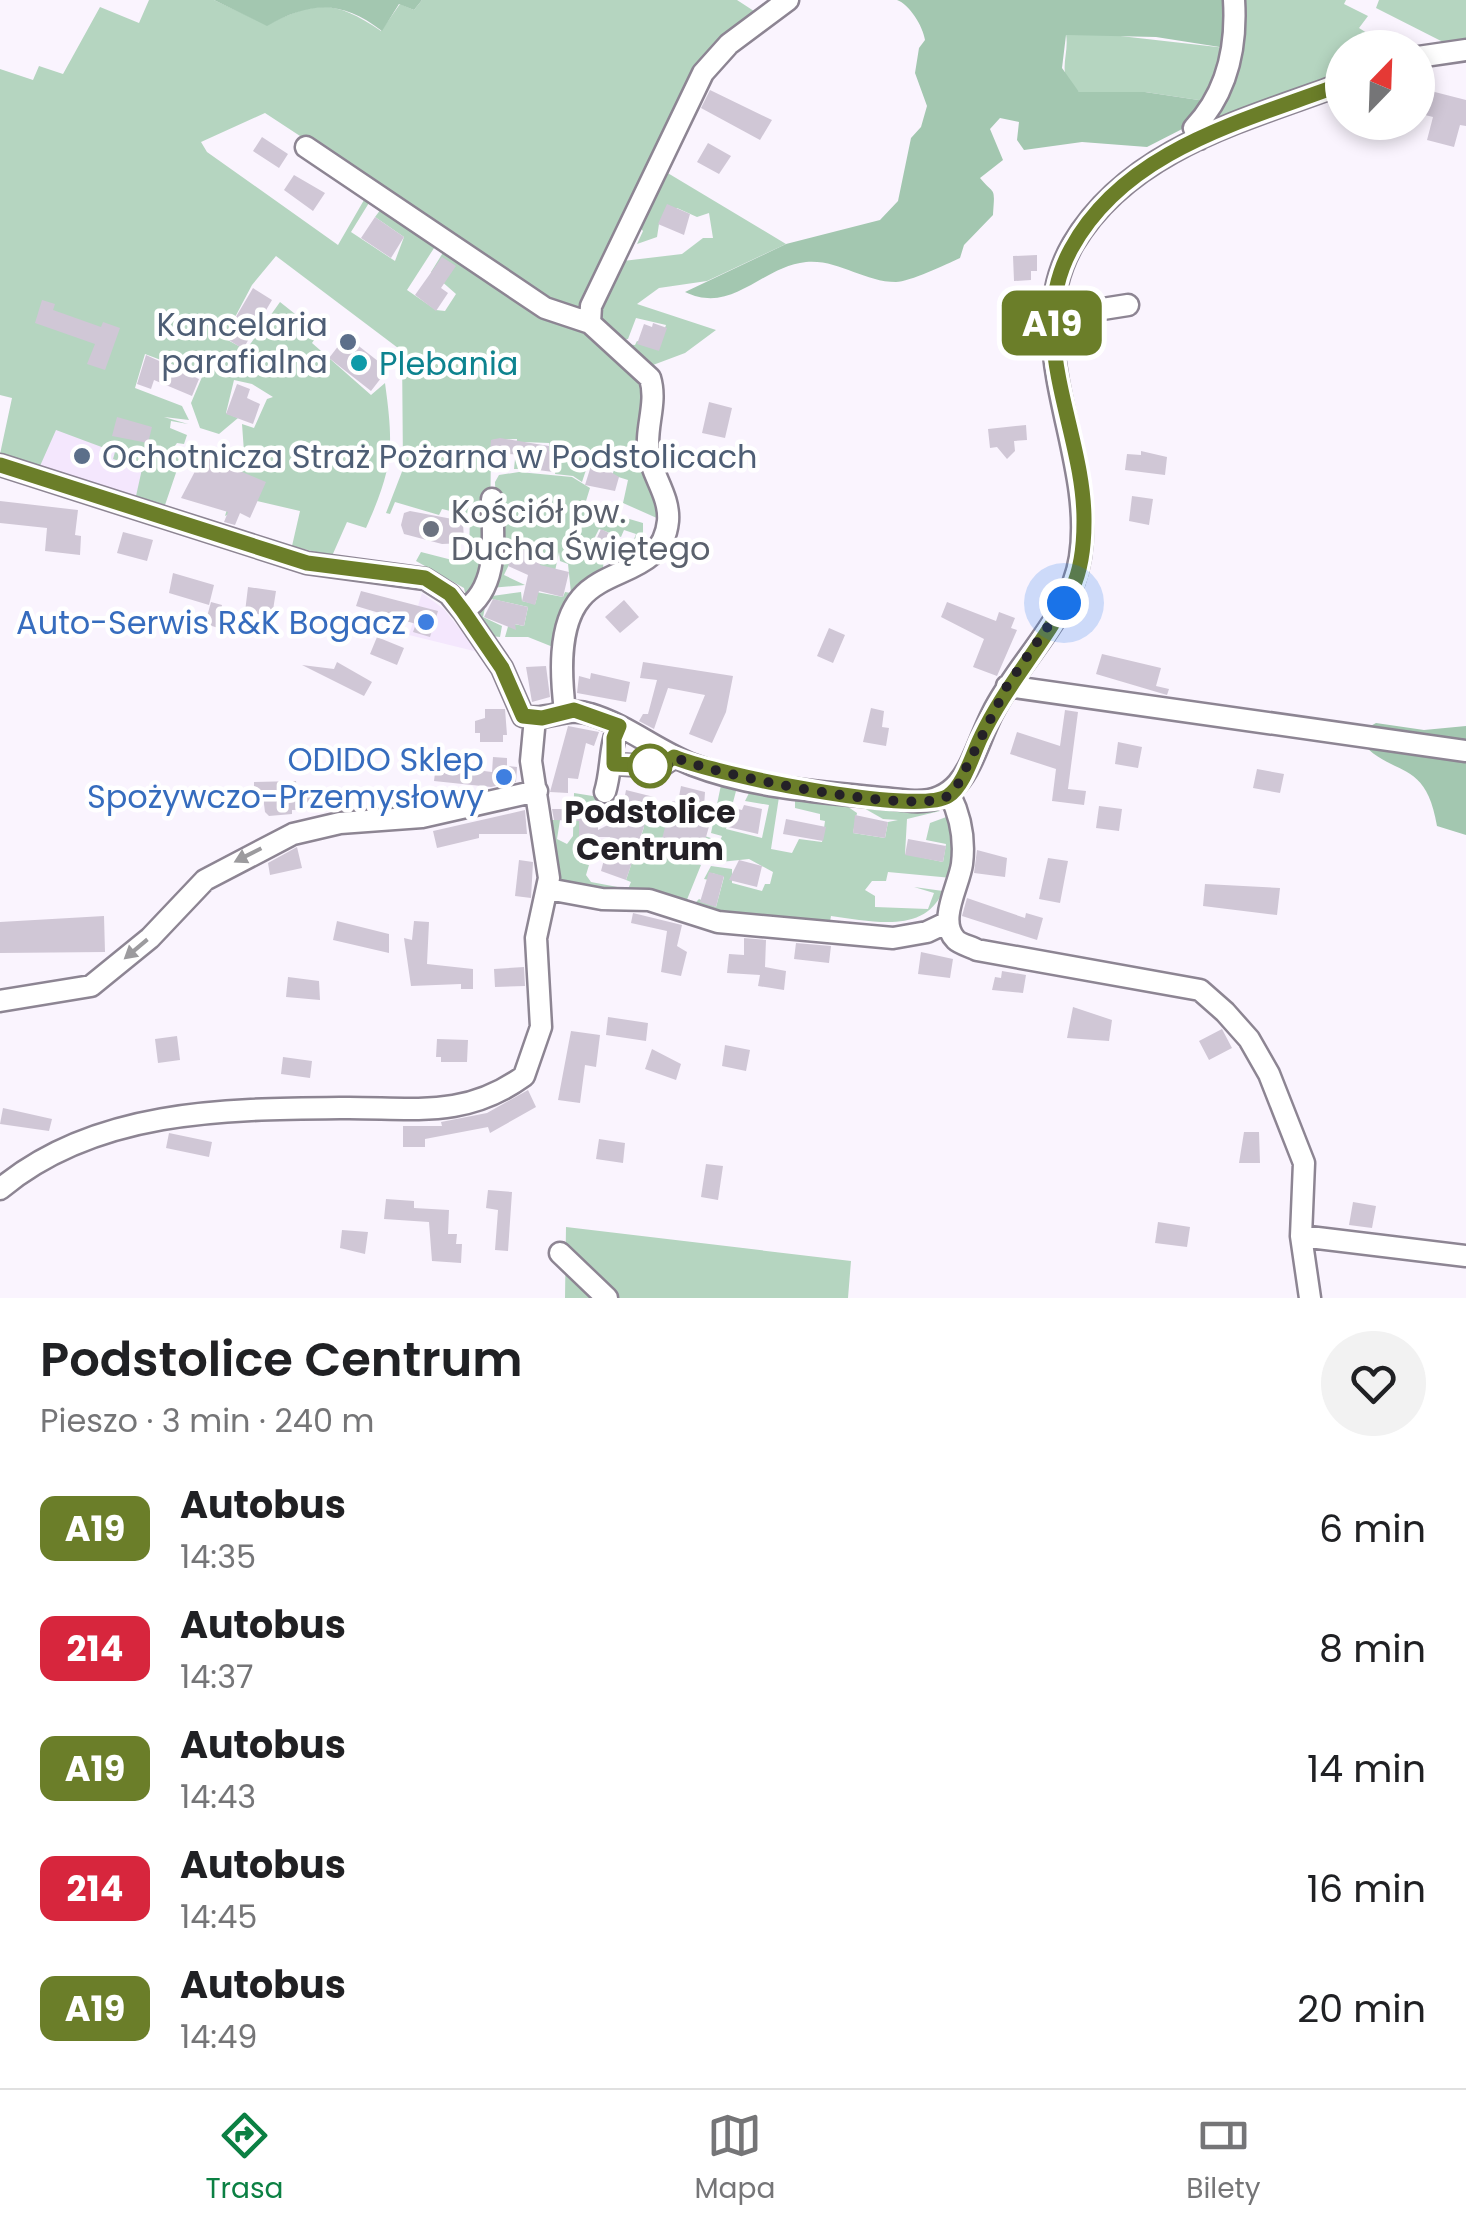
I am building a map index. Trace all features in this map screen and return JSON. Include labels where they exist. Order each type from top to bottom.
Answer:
[{"type":"street","points":[[590,324],[595,294],[626,238],[693,88],[729,44],[788,0]]},
{"type":"street","points":[[1199,138],[1194,128],[1214,106],[1228,76],[1234,0]]},
{"type":"street","points":[[1435,55],[1466,50]]},
{"type":"street","points":[[0,465],[307,563],[425,578],[450,594],[463,611],[502,668],[521,714],[534,718],[565,710],[594,714],[674,757],[729,775],[919,802],[950,795],[1007,686],[1072,589],[1084,529],[1082,485],[1054,354],[1052,317],[1063,265],[1089,222],[1140,172],[1199,138],[1325,90]]},
{"type":"street","points":[[306,148],[546,308],[590,324],[650,378],[649,454],[665,500],[655,554],[590,590],[577,604],[562,659],[565,710]]},
{"type":"street","points":[[1052,317],[1128,305]]},
{"type":"street","points":[[463,611],[486,592],[494,550],[492,499]]},
{"type":"street","points":[[1007,686],[1466,751]]},
{"type":"street","points":[[0,1188],[72,1145],[132,1123],[279,1110],[432,1110],[471,1105],[524,1076],[534,1058],[541,1027],[536,938],[548,889],[531,760],[534,718]]},
{"type":"street","points":[[605,792],[619,726]]},
{"type":"street","points":[[614,764],[660,766],[674,757]]},
{"type":"street","points":[[0,1001],[91,986],[150,938],[205,880],[293,834],[340,823],[422,817],[536,791]]},
{"type":"street","points":[[950,795],[961,818],[962,838],[962,865],[948,922],[956,940],[977,950],[1200,990],[1226,1012],[1249,1040],[1269,1074],[1304,1163],[1301,1236],[1310,1298]]},
{"type":"street","points":[[548,889],[602,899],[649,900],[718,922],[874,936],[927,932],[948,922]]},
{"type":"street","points":[[1301,1236],[1466,1256]]},
{"type":"street","points":[[560,1253],[608,1298]]},
{"type":"shaded area","points":[[55,429],[126,453],[143,469],[136,496],[37,465]]},
{"type":"shaded area","points":[[422,593],[444,609],[478,652],[409,635]]},
{"type":"green space","points":[[149,0],[214,0],[267,25],[299,11],[326,7],[351,13],[381,31],[400,4],[414,10],[422,0],[737,0],[760,15],[726,41],[576,317],[265,113],[201,142],[207,152],[338,245],[364,200],[363,193],[372,198],[351,232],[395,261],[404,237],[375,217],[381,209],[436,245],[407,290],[436,310],[445,311],[456,294],[431,272],[444,251],[589,332],[645,378],[659,519],[623,503],[628,480],[612,475],[619,459],[607,449],[589,461],[582,482],[573,476],[555,474],[558,453],[549,451],[549,443],[523,442],[519,469],[514,469],[517,439],[491,440],[490,552],[467,602],[464,588],[416,561],[421,552],[456,561],[468,546],[471,516],[442,509],[439,515],[395,502],[390,514],[386,513],[403,469],[402,351],[276,256],[252,285],[224,338],[246,350],[280,302],[319,333],[312,343],[371,395],[385,383],[390,442],[382,489],[366,528],[347,522],[332,556],[292,546],[300,511],[257,501],[225,516],[244,452],[242,424],[254,428],[267,399],[273,397],[252,384],[234,380],[226,413],[238,418],[219,434],[200,428],[191,403],[202,377],[196,374],[198,369],[185,363],[182,368],[145,354],[135,388],[182,406],[189,420],[164,417],[188,424],[171,421],[170,428],[187,435],[184,444],[177,443],[172,450],[180,461],[165,505],[136,496],[142,469],[113,459],[115,452],[56,430],[40,466],[0,454],[12,398],[0,395],[0,69],[33,80],[39,66],[63,74],[100,7],[139,23]]},
{"type":"green space","points":[[214,0],[422,0],[414,10],[399,4],[382,31],[353,14],[326,8],[298,12],[267,26]]},
{"type":"green space","points":[[897,0],[1233,0],[1226,48],[1156,37],[1066,35],[1062,68],[1079,92],[1145,92],[1212,102],[1190,125],[1147,147],[1082,142],[1024,150],[1017,140],[1019,122],[1000,118],[990,129],[1003,160],[980,178],[993,192],[993,215],[964,245],[960,258],[896,282],[829,264],[806,262],[718,298],[685,292],[786,244],[880,220],[898,201],[911,138],[921,127],[927,106],[915,73],[924,34],[911,11]]},
{"type":"green space","points":[[1240,0],[1346,0],[1344,4],[1368,16],[1359,28],[1362,30],[1325,30],[1325,83],[1212,121]]},
{"type":"green space","points":[[1379,0],[1466,0],[1466,43],[1445,43],[1435,38],[1435,30],[1419,30],[1376,8]]},
{"type":"green space","points":[[1094,33],[1226,48],[1212,102],[1145,92],[1079,92],[1065,73],[1066,34]]},
{"type":"green space","points":[[661,169],[786,244],[707,281],[659,288],[637,304],[716,330],[685,353],[653,365],[622,344],[635,345],[637,341],[658,348],[666,325],[636,318],[628,339],[621,340],[611,328],[604,334],[595,304],[623,261],[682,254],[703,238],[713,238],[709,213],[697,217],[677,208],[659,224],[657,237],[637,244],[643,231],[638,225],[647,215]]},
{"type":"green space","points":[[519,472],[572,477],[590,488],[586,501],[581,500],[585,506],[643,523],[643,536],[654,543],[644,558],[633,542],[636,534],[624,530],[621,537],[599,529],[588,551],[604,559],[602,576],[558,649],[528,637],[505,637],[509,623],[524,626],[528,607],[487,598],[483,617],[502,626],[500,637],[491,636],[475,613],[485,597],[521,592],[522,601],[535,604],[537,597],[531,591],[563,597],[565,592],[571,593],[568,564],[560,561],[559,552],[554,576],[539,567],[542,559],[517,548],[504,575],[525,585],[490,588],[497,555],[495,482],[499,475]]},
{"type":"green space","points":[[1376,723],[1424,730],[1466,726],[1466,835],[1437,826],[1424,787],[1380,758],[1356,734]]},
{"type":"green space","points":[[721,785],[736,791],[726,829],[762,838],[769,805],[745,801],[750,791],[779,797],[771,849],[792,853],[799,839],[822,842],[825,821],[820,820],[820,814],[795,808],[795,796],[841,802],[857,813],[853,833],[885,838],[888,822],[898,820],[883,819],[855,803],[940,811],[907,819],[905,854],[943,862],[946,844],[926,840],[930,823],[949,816],[957,824],[952,878],[888,872],[886,881],[872,881],[865,890],[875,896],[875,907],[928,909],[934,893],[914,887],[943,891],[934,905],[923,914],[910,920],[879,922],[831,916],[829,928],[723,917],[694,904],[699,899],[716,907],[724,877],[712,873],[709,880],[704,879],[711,866],[732,869],[732,883],[762,891],[765,884],[770,884],[773,872],[749,859],[711,863],[708,849],[663,837],[659,854],[701,865],[686,902],[560,883],[546,820],[560,820],[557,839],[567,844],[573,836],[574,793],[599,797],[598,806],[579,807],[584,851],[579,862],[589,865],[586,875],[591,882],[628,889],[631,882],[626,880],[633,859],[606,849],[604,844],[636,852],[644,827],[634,823],[637,814],[720,841],[722,836],[711,833]]},
{"type":"green space","points":[[566,1227],[851,1261],[848,1298],[565,1298]]},
{"type":"building","points":[[710,90],[772,120],[760,140],[701,108]]},
{"type":"building","points":[[1435,92],[1466,100],[1466,126],[1460,125],[1454,147],[1427,140],[1435,140]]},
{"type":"building","points":[[262,137],[288,154],[279,168],[253,151]]},
{"type":"building","points":[[708,143],[731,156],[719,174],[697,162]]},
{"type":"building","points":[[294,175],[325,193],[313,211],[284,190]]},
{"type":"building","points":[[667,204],[690,214],[684,235],[658,224]]},
{"type":"building","points":[[375,217],[404,237],[391,258],[361,238]]},
{"type":"building","points":[[1037,255],[1037,271],[1031,271],[1031,280],[1014,281],[1013,256]]},
{"type":"building","points":[[442,257],[456,266],[441,288],[448,293],[436,311],[415,295]]},
{"type":"building","points":[[253,288],[272,300],[243,349],[224,337]]},
{"type":"building","points":[[42,300],[55,304],[53,310],[101,327],[103,322],[120,328],[105,370],[87,364],[95,344],[35,323]]},
{"type":"building","points":[[999,315],[1020,315],[1020,349],[999,349]]},
{"type":"building","points":[[653,323],[667,328],[659,351],[637,344],[644,324],[652,327]]},
{"type":"building","name":"Plebania","points":[[346,336],[388,369],[371,391],[329,358]]},
{"type":"building","points":[[146,355],[199,379],[192,396],[154,380],[151,389],[137,384]]},
{"type":"building","points":[[237,384],[250,389],[247,398],[260,404],[253,424],[226,414]]},
{"type":"building","points":[[709,402],[732,408],[725,438],[702,433]]},
{"type":"building","points":[[117,417],[152,427],[148,443],[112,436]]},
{"type":"building","points":[[1026,425],[1027,440],[1014,441],[1015,451],[1007,459],[997,447],[990,448],[988,429]]},
{"type":"building","points":[[491,440],[549,446],[549,451],[556,452],[553,472],[523,468],[525,455],[490,453]]},
{"type":"building","points":[[1141,451],[1167,457],[1165,475],[1125,470],[1127,454],[1141,455]]},
{"type":"building","points":[[203,456],[266,482],[250,518],[240,513],[235,525],[224,522],[228,512],[181,498]]},
{"type":"building","points":[[599,458],[604,468],[619,477],[615,491],[585,485],[590,469],[587,464]]},
{"type":"building","points":[[1132,496],[1153,499],[1149,525],[1129,521]]},
{"type":"building","points":[[0,501],[78,510],[75,535],[81,536],[80,555],[45,551],[47,528],[0,523]]},
{"type":"building","name":"Kościół pw. Ducha Świętego","points":[[404,513],[463,521],[464,543],[442,544],[404,534]]},
{"type":"building","points":[[601,529],[613,535],[610,540],[627,547],[622,557],[610,562],[590,553]]},
{"type":"building","points":[[123,532],[153,540],[147,561],[117,553]]},
{"type":"building","points":[[517,547],[543,559],[540,565],[569,572],[563,597],[539,591],[535,605],[522,601],[528,575],[508,566]]},
{"type":"building","points":[[173,573],[214,585],[209,605],[169,593]]},
{"type":"building","points":[[248,587],[276,591],[273,610],[265,609],[264,615],[245,612]]},
{"type":"building","points":[[361,591],[438,611],[430,637],[413,632],[416,624],[356,606]]},
{"type":"building","points":[[493,599],[528,607],[524,626],[515,624],[516,630],[484,617]]},
{"type":"building","points":[[624,600],[639,617],[620,633],[605,617]]},
{"type":"building","points":[[211,602],[222,605],[220,614],[243,620],[239,634],[205,624]]},
{"type":"building","points":[[947,602],[996,621],[999,612],[1015,618],[1011,628],[1017,630],[997,676],[973,667],[984,639],[941,617]]},
{"type":"building","points":[[829,628],[845,635],[833,663],[817,656]]},
{"type":"building","points":[[377,637],[404,648],[397,665],[370,654]]},
{"type":"building","points":[[1102,654],[1161,668],[1156,686],[1169,689],[1167,695],[1096,674]]},
{"type":"building","points":[[337,662],[372,682],[364,696],[302,665],[334,669]]},
{"type":"building","points":[[643,662],[733,676],[726,712],[712,743],[689,734],[705,695],[668,688],[654,729],[639,721],[643,714],[648,714],[657,680],[640,678]]},
{"type":"building","points":[[546,666],[550,697],[532,702],[526,667]]},
{"type":"building","points":[[591,673],[630,682],[626,702],[577,693],[579,676],[590,679]]},
{"type":"building","points":[[871,708],[884,711],[882,727],[889,728],[886,746],[863,742]]},
{"type":"building","points":[[485,709],[505,709],[507,735],[503,735],[503,742],[480,742],[480,733],[475,733],[475,721],[485,718]]},
{"type":"building","points":[[1065,710],[1078,712],[1068,789],[1086,791],[1084,805],[1052,801],[1056,769],[1010,754],[1017,732],[1060,746]]},
{"type":"building","points":[[568,726],[599,732],[594,746],[586,743],[578,779],[568,778],[568,793],[550,792]]},
{"type":"building","points":[[1118,742],[1142,747],[1138,768],[1115,764]]},
{"type":"building","points":[[493,757],[507,758],[507,766],[517,767],[516,782],[491,787],[434,781],[436,765],[492,772]]},
{"type":"building","points":[[1257,769],[1284,774],[1280,793],[1253,788]]},
{"type":"building","points":[[296,781],[297,793],[348,789],[348,809],[292,810],[292,814],[269,816],[263,796],[254,796],[254,782]]},
{"type":"building","points":[[681,786],[705,792],[703,822],[710,823],[698,865],[658,854],[672,801],[678,802]]},
{"type":"building","points":[[626,790],[654,797],[626,880],[601,871],[610,837],[579,837],[579,821],[554,820],[552,809],[598,809],[598,830],[645,806],[624,801]]},
{"type":"building","points":[[744,805],[762,809],[758,834],[728,827],[733,808],[742,810]]},
{"type":"building","points":[[1099,806],[1122,809],[1119,831],[1096,828]]},
{"type":"building","points":[[525,810],[527,834],[479,834],[479,838],[437,848],[433,831]]},
{"type":"building","points":[[855,815],[888,822],[885,838],[853,833]]},
{"type":"building","points":[[786,819],[826,827],[823,841],[783,834]]},
{"type":"building","points":[[908,839],[946,846],[943,862],[905,855]]},
{"type":"building","points":[[297,847],[302,868],[270,875],[268,863]]},
{"type":"building","points":[[977,850],[1007,858],[1005,877],[974,873]]},
{"type":"building","points":[[1048,858],[1068,861],[1060,903],[1039,899]]},
{"type":"building","points":[[519,860],[533,862],[531,898],[515,896]]},
{"type":"building","points":[[739,860],[762,866],[757,887],[729,880]]},
{"type":"building","points":[[709,872],[724,876],[716,907],[700,902]]},
{"type":"building","points":[[1205,884],[1280,888],[1277,915],[1203,906]]},
{"type":"building","points":[[967,898],[1025,918],[1026,913],[1043,918],[1037,940],[962,916]]},
{"type":"building","points":[[633,913],[682,925],[677,946],[687,952],[681,976],[661,972],[667,931],[631,923]]},
{"type":"building","points":[[104,916],[105,952],[0,953],[0,922]]},
{"type":"building","points":[[337,921],[389,934],[389,953],[333,940]]},
{"type":"building","points":[[414,921],[429,922],[427,964],[473,969],[473,989],[461,989],[461,984],[411,986],[404,938],[412,940]]},
{"type":"building","points":[[744,938],[766,940],[765,967],[786,971],[784,990],[758,986],[760,975],[727,973],[729,954],[744,955]]},
{"type":"building","points":[[796,943],[831,946],[829,963],[794,959]]},
{"type":"building","points":[[921,952],[953,959],[950,978],[918,974]]},
{"type":"building","points":[[524,967],[525,986],[495,987],[494,969]]},
{"type":"building","points":[[1002,971],[1026,975],[1023,993],[992,990],[995,977],[1001,978]]},
{"type":"building","points":[[288,977],[319,981],[320,1000],[286,997]]},
{"type":"building","points":[[1073,1007],[1112,1020],[1109,1041],[1067,1038]]},
{"type":"building","points":[[608,1017],[648,1023],[646,1041],[606,1035]]},
{"type":"building","points":[[1222,1029],[1232,1048],[1209,1060],[1199,1041]]},
{"type":"building","points":[[571,1031],[600,1035],[596,1067],[585,1065],[580,1103],[558,1100]]},
{"type":"building","points":[[177,1036],[180,1060],[158,1063],[155,1039]]},
{"type":"building","points":[[437,1039],[468,1040],[467,1062],[441,1062],[441,1057],[436,1057]]},
{"type":"building","points":[[725,1045],[750,1050],[746,1071],[722,1066]]},
{"type":"building","points":[[652,1049],[681,1064],[676,1080],[645,1069]]},
{"type":"building","points":[[283,1057],[312,1061],[310,1078],[281,1074]]},
{"type":"building","points":[[528,1090],[536,1107],[490,1133],[488,1127],[425,1139],[425,1147],[403,1147],[403,1126],[442,1126],[441,1122],[487,1113]]},
{"type":"building","points":[[3,1108],[52,1119],[49,1131],[0,1124]]},
{"type":"building","points":[[1244,1132],[1259,1132],[1260,1163],[1239,1163]]},
{"type":"building","points":[[169,1133],[212,1142],[209,1157],[166,1148]]},
{"type":"building","points":[[599,1139],[625,1143],[623,1163],[596,1159]]},
{"type":"building","points":[[706,1164],[723,1166],[718,1200],[701,1197]]},
{"type":"building","points":[[488,1190],[512,1192],[508,1251],[495,1250],[498,1210],[486,1208]]},
{"type":"building","points":[[386,1199],[414,1201],[414,1208],[449,1210],[448,1234],[457,1234],[456,1244],[462,1244],[461,1263],[432,1261],[429,1222],[384,1219]]},
{"type":"building","points":[[1353,1202],[1376,1206],[1372,1228],[1349,1225]]},
{"type":"building","points":[[1158,1222],[1190,1227],[1187,1247],[1155,1243]]},
{"type":"building","points":[[342,1230],[368,1232],[365,1254],[340,1248]]},
{"type":"bus line","name":"A19","points":[[0,465],[127,502],[307,563],[425,578],[450,594],[463,611],[502,668],[523,716],[542,718],[574,710],[619,726],[614,738],[614,764],[660,766],[668,765],[674,757],[709,770],[774,783],[913,802],[941,799],[958,784],[1007,686],[1064,603],[1076,577],[1084,529],[1083,495],[1052,331],[1060,271],[1072,246],[1111,197],[1176,149],[1325,90]]},
{"type":"place","name":"Kancelaria parafialna","points":[[348,342]]},
{"type":"place","name":"Plebania","points":[[359,363]]},
{"type":"place","name":"Ochotnicza Straż Pożarna w Podstolicach","points":[[82,456]]},
{"type":"place","name":"Kościół pw. Ducha Świętego","points":[[431,529]]},
{"type":"place","name":"Auto-Serwis R&K Bogacz","points":[[426,622]]},
{"type":"place","name":"Podstolice Centrum","points":[[650,766]]},
{"type":"place","name":"ODIDO Sklep Spożywczo-Przemysłowy","points":[[504,777]]},
{"type":"route","points":[[650,766],[668,765],[674,757],[709,770],[774,783],[913,802],[946,797],[958,784],[1007,686],[1064,603]]}]
